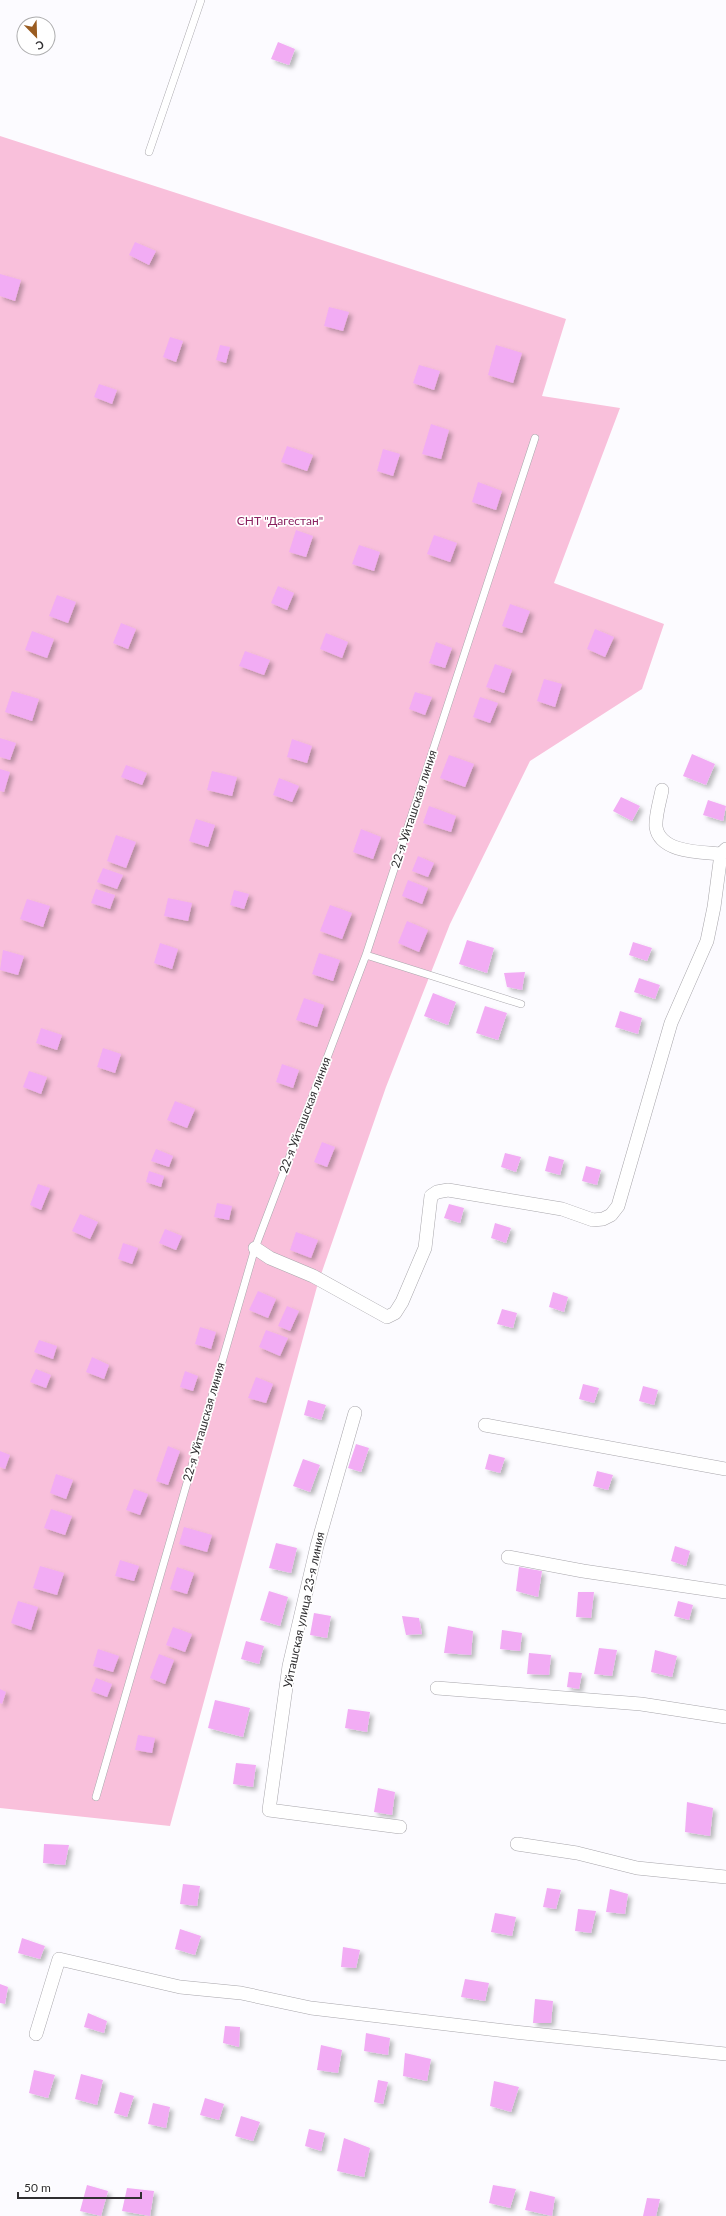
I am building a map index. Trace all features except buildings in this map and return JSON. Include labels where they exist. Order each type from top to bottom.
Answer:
[{"type":"street","points":[[255,1248],[270,1258],[313,1276],[387,1316],[395,1313],[402,1302],[425,1248],[431,1196],[437,1192],[448,1190],[554,1208],[593,1220],[603,1219],[611,1215],[618,1206],[671,1023],[707,941],[723,851],[686,851],[670,845],[659,837],[656,826],[662,790]]},
{"type":"street","name":"Уйташская улица 23-я линия","points":[[355,1413],[317,1546],[289,1666],[269,1810],[400,1827]]},
{"type":"street","points":[[485,1425],[726,1469]]},
{"type":"street","points":[[508,1557],[583,1571],[726,1592]]},
{"type":"street","points":[[437,1688],[641,1704],[726,1717]]},
{"type":"street","points":[[518,1844],[577,1853],[637,1868],[726,1877]]},
{"type":"street","points":[[36,2034],[58,1959],[180,1987],[241,1994],[311,2008],[514,2032],[726,2054]]},
{"type":"lane","points":[[149,152],[201,0]]},
{"type":"lane","name":"22-я Уйташская линия","points":[[96,1797],[255,1248],[366,955],[535,438]]},
{"type":"lane","points":[[366,955],[521,1004]]},
{"type":"green space","name":"СНТ \"Дагестан\"","points":[[0,136],[566,319],[542,396],[620,408],[554,583],[664,624],[642,689],[530,761],[450,924],[386,1087],[318,1283],[170,1826],[0,1808]]}]
